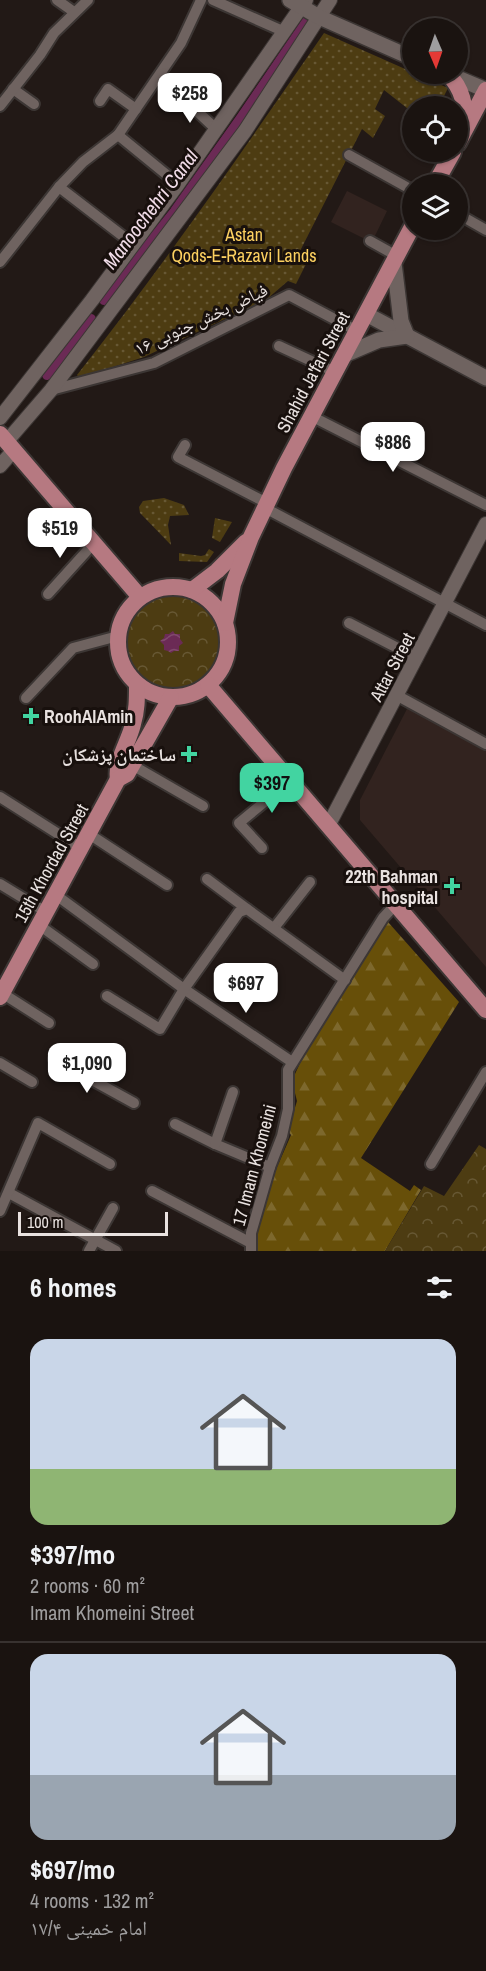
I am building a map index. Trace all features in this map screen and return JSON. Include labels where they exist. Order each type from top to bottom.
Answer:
[{"type":"main road","points":[[299,2],[319,17],[402,54]]},
{"type":"main road","points":[[468,82],[486,90],[468,123]]},
{"type":"main road","name":"Shahid Ja'fari Street","points":[[225,623],[233,584],[251,537],[311,416],[405,240]]},
{"type":"main road","points":[[395,259],[401,321],[407,336]]},
{"type":"main road","points":[[366,314],[486,378]]},
{"type":"main road","points":[[344,355],[380,340],[407,336]]},
{"type":"main road","points":[[7,442],[140,597]]},
{"type":"main road","name":"Shahid Ja'fari Street","points":[[192,590],[217,571],[251,537]]},
{"type":"main road","points":[[161,588],[192,590],[208,599],[218,610],[225,623],[228,636],[226,657],[218,675],[208,685],[184,696],[158,695],[137,686],[123,667],[118,652],[118,636],[125,614],[140,597],[161,588]]},
{"type":"main road","points":[[208,685],[486,1010]]},
{"type":"main road","name":"15th Khordad Street","points":[[118,779],[117,769],[133,724],[137,705],[137,686]]},
{"type":"main road","name":"15th Khordad Street","points":[[1,995],[118,779],[127,774],[171,697]]},
{"type":"street","points":[[57,0],[74,12]]},
{"type":"street","points":[[0,106],[40,56],[54,33],[88,0]]},
{"type":"street","points":[[0,262],[59,187],[83,162],[118,135],[186,36],[201,0]]},
{"type":"street","points":[[213,0],[285,32]]},
{"type":"street","points":[[0,466],[7,442],[51,390],[245,131],[330,0]]},
{"type":"street","points":[[0,418],[92,300],[217,130],[285,32],[299,2]]},
{"type":"street","points":[[13,89],[34,104]]},
{"type":"street","points":[[100,101],[108,89],[136,109]]},
{"type":"street","points":[[183,98],[217,130]]},
{"type":"street","points":[[118,135],[178,184]]},
{"type":"street","points":[[349,155],[402,184]]},
{"type":"street","points":[[59,187],[133,244]]},
{"type":"street","points":[[468,220],[486,230]]},
{"type":"street","points":[[370,241],[395,259]]},
{"type":"street","name":"فیاض بخش جنوبی ۱۶","points":[[51,390],[154,363],[289,295],[357,331]]},
{"type":"street","points":[[92,300],[108,314]]},
{"type":"street","points":[[279,346],[335,372]]},
{"type":"street","points":[[311,416],[486,505]]},
{"type":"street","points":[[185,445],[178,457],[381,570],[486,625]]},
{"type":"street","name":"Attar Street","points":[[328,826],[486,524]]},
{"type":"street","points":[[48,594],[94,543]]},
{"type":"street","points":[[349,623],[417,658]]},
{"type":"street","points":[[26,698],[73,648],[118,636]]},
{"type":"street","points":[[398,696],[486,744]]},
{"type":"street","points":[[132,765],[203,806]]},
{"type":"street","points":[[262,848],[239,823],[290,781]]},
{"type":"street","points":[[0,797],[167,885]]},
{"type":"street","points":[[207,879],[345,980]]},
{"type":"street","points":[[274,928],[310,882]]},
{"type":"street","points":[[0,884],[43,918],[93,963]]},
{"type":"street","points":[[56,895],[184,989],[292,1062]]},
{"type":"street","name":"17 Imam Khomeini","points":[[251,1247],[251,1233],[270,1167],[282,1136],[288,1109],[288,1070],[383,918],[395,905]]},
{"type":"street","points":[[107,996],[160,1029],[184,989],[239,912],[247,909]]},
{"type":"street","points":[[1,995],[49,1023]]},
{"type":"street","points":[[54,1059],[134,1103]]},
{"type":"street","points":[[0,1063],[32,1082]]},
{"type":"street","points":[[431,1164],[486,1072]]},
{"type":"street","points":[[215,1144],[232,1092]]},
{"type":"street","points":[[1,1207],[38,1124],[110,1164]]},
{"type":"street","points":[[175,1124],[270,1167]]},
{"type":"street","points":[[152,1191],[251,1247]]},
{"type":"street","points":[[9,1193],[96,1238],[116,1251]]},
{"type":"street","points":[[89,1251],[112,1208]]},
{"type":"shaded area","points":[[347,191],[387,211],[373,240],[367,237],[365,239],[331,222]]},
{"type":"shaded area","name":"22th Bahman hospital","points":[[408,707],[486,750],[486,967],[360,820],[360,800]]},
{"type":"green space","name":"Astan Qods-E-Razavi Lands","points":[[324,33],[402,68],[402,84],[439,84],[448,88],[444,96],[402,96],[402,104],[384,90],[375,109],[385,116],[373,138],[362,129],[300,251],[310,256],[296,284],[288,281],[267,299],[144,357],[79,378],[77,375],[234,163]]},
{"type":"green space","points":[[164,498],[184,505],[189,515],[170,516],[168,525],[171,545],[140,513],[139,507],[143,501]]},
{"type":"green space","points":[[215,518],[232,522],[220,542],[212,538]]},
{"type":"green space","points":[[209,549],[214,552],[207,562],[179,561],[179,553],[201,556],[205,555]]},
{"type":"green space","points":[[172,594],[190,598],[205,608],[215,623],[219,641],[215,659],[205,674],[190,684],[172,688],[154,684],[139,674],[129,659],[125,641],[129,623],[139,608],[154,598]]},
{"type":"green space","points":[[388,922],[459,1002],[361,1158],[410,1191],[414,1185],[421,1190],[385,1251],[257,1251],[262,1206],[291,1135],[288,1131],[297,1101],[293,1085],[295,1074]]},
{"type":"green space","points":[[479,1145],[486,1149],[486,1251],[385,1251],[424,1186],[444,1196]]},
{"type":"water","points":[[173,631],[175,634],[180,634],[183,643],[179,646],[179,651],[171,653],[164,650],[164,645],[160,641],[165,634]]},
{"type":"waterway","name":"Manoochehri Canal","points":[[104,300],[175,211],[307,21]]},
{"type":"waterway","name":"Manoochehri Canal","points":[[47,375],[91,319]]},
{"type":"place","name":"RoohAlAmin","points":[[31,716]]},
{"type":"place","name":"ساختمان پزشکان","points":[[189,754]]},
{"type":"place","name":"22th Bahman hospital","points":[[452,886]]}]
